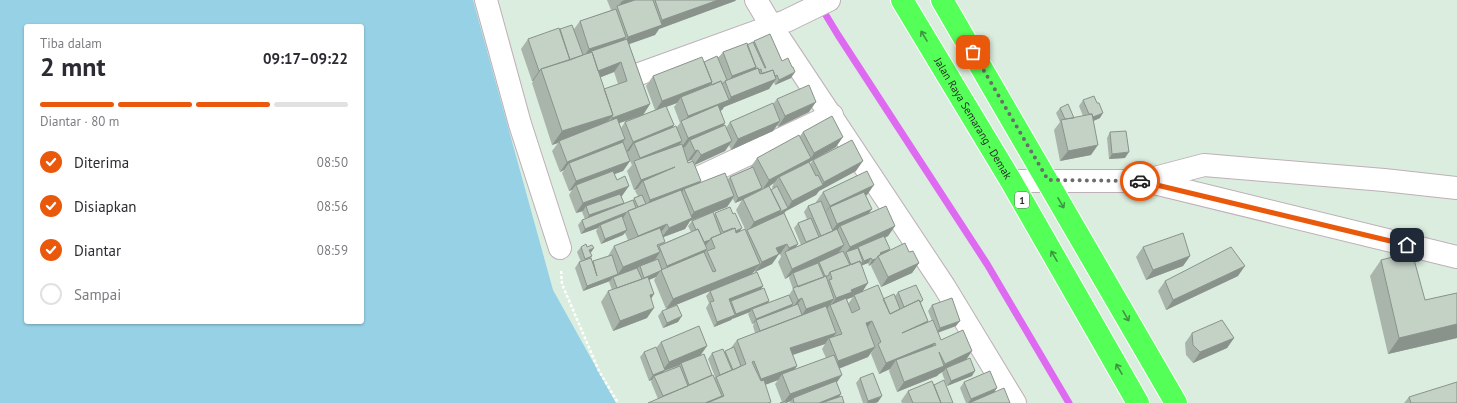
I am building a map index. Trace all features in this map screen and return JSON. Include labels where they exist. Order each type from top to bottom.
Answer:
[{"type":"highway","name":"Jalan Raya Semarang - Demak","points":[[902,0],[1011,181],[1138,403]]},
{"type":"highway","points":[[942,0],[1048,180],[1176,403]]},
{"type":"street","points":[[486,0],[520,124],[560,248]]},
{"type":"street","points":[[756,0],[779,24],[832,115],[944,286],[1015,403]]},
{"type":"street","points":[[639,74],[779,24],[829,0]]},
{"type":"street","points":[[700,177],[832,115]]},
{"type":"street","points":[[1143,181],[1204,165],[1384,180],[1457,188]]},
{"type":"street","points":[[1011,181],[1143,181],[1457,257]]},
{"type":"path","points":[[560,248],[562,284],[599,371],[618,403]]},
{"type":"shaded area","points":[[0,0],[473,0],[553,290],[616,403],[0,403]]},
{"type":"building","points":[[635,0],[653,0],[662,25],[628,37],[617,6]]},
{"type":"building","points":[[655,0],[718,0],[662,20]]},
{"type":"building","points":[[616,9],[626,37],[589,49],[580,21]]},
{"type":"building","points":[[572,25],[583,55],[570,60],[560,29]]},
{"type":"building","points":[[559,28],[570,60],[541,69],[539,71],[528,39]]},
{"type":"building","points":[[770,34],[782,61],[788,58],[795,72],[779,80],[777,75],[775,76],[773,70],[762,74],[761,69],[755,69],[756,67],[747,45],[753,42],[766,68],[754,41]]},
{"type":"building","points":[[627,39],[650,104],[612,118],[613,115],[604,89],[627,81],[621,62],[598,71],[592,52],[589,52]]},
{"type":"building","points":[[747,43],[756,67],[732,76],[723,52]]},
{"type":"building","points":[[592,52],[613,115],[562,131],[541,69]]},
{"type":"building","points":[[717,56],[727,80],[722,84],[721,81],[712,85],[704,62]]},
{"type":"building","points":[[702,57],[712,82],[662,101],[653,76]]},
{"type":"building","points":[[758,68],[760,74],[773,70],[776,79],[731,97],[725,81]]},
{"type":"building","points":[[721,81],[729,100],[688,116],[681,97]]},
{"type":"building","points":[[809,85],[816,102],[785,116],[777,99]]},
{"type":"building","points":[[1094,96],[1103,113],[1093,117],[1092,114],[1089,114],[1083,100]]},
{"type":"building","points":[[773,103],[780,121],[738,139],[730,122]]},
{"type":"building","points":[[1068,104],[1074,118],[1065,119],[1060,108]]},
{"type":"building","points":[[718,105],[725,123],[688,138],[681,121]]},
{"type":"building","points":[[666,106],[674,125],[633,142],[625,122]]},
{"type":"building","points":[[1092,114],[1098,145],[1068,151],[1061,120]]},
{"type":"building","points":[[832,116],[843,137],[814,153],[803,132]]},
{"type":"building","points":[[617,118],[625,139],[567,162],[559,141]]},
{"type":"building","points":[[725,125],[732,141],[701,155],[698,150],[695,151],[690,140]]},
{"type":"building","points":[[676,126],[682,141],[640,158],[634,143]]},
{"type":"building","points":[[1126,131],[1129,152],[1112,154],[1110,132]]},
{"type":"building","points":[[799,135],[811,158],[769,180],[757,158]]},
{"type":"building","points":[[852,140],[863,161],[824,182],[813,160]]},
{"type":"building","points":[[623,142],[630,161],[576,181],[569,163]]},
{"type":"building","points":[[682,144],[688,163],[693,161],[701,181],[650,200],[643,181],[675,167],[641,180],[634,161]]},
{"type":"building","points":[[809,162],[816,176],[818,175],[823,185],[792,201],[779,177]]},
{"type":"building","points":[[753,167],[762,188],[738,198],[730,177]]},
{"type":"building","points":[[613,171],[617,180],[625,176],[629,186],[583,203],[576,185]]},
{"type":"building","points":[[867,171],[874,185],[830,206],[823,192]]},
{"type":"building","points":[[725,173],[734,196],[694,212],[684,189]]},
{"type":"building","points":[[769,186],[781,210],[754,222],[743,199]]},
{"type":"building","points":[[777,186],[788,208],[778,213],[781,210],[771,190]]},
{"type":"building","points":[[681,190],[692,218],[669,228],[667,224],[638,236],[628,211]]},
{"type":"building","points":[[864,192],[872,209],[837,224],[830,207]]},
{"type":"building","points":[[620,194],[624,203],[589,215],[586,206]]},
{"type":"building","points":[[642,195],[646,204],[638,207],[634,198]]},
{"type":"building","points":[[633,200],[636,208],[585,229],[582,220]]},
{"type":"building","points":[[821,201],[833,231],[821,236],[808,206]]},
{"type":"building","points":[[886,206],[895,226],[850,247],[840,226]]},
{"type":"building","points":[[730,207],[733,214],[735,213],[742,228],[736,231],[735,228],[733,228],[723,232],[715,213]]},
{"type":"building","points":[[713,212],[721,234],[704,242],[698,229],[696,230],[692,221]]},
{"type":"building","points":[[784,213],[798,244],[789,248],[787,244],[776,248],[779,254],[762,262],[747,230]]},
{"type":"building","points":[[622,216],[627,230],[605,239],[600,225]]},
{"type":"building","points":[[811,218],[819,237],[806,242],[798,223]]},
{"type":"building","points":[[660,228],[665,242],[657,245],[660,252],[623,267],[614,246]]},
{"type":"building","points":[[735,228],[736,233],[745,229],[760,264],[673,299],[661,270],[704,252],[713,272],[716,271],[707,251],[715,248],[711,238]]},
{"type":"building","points":[[698,229],[707,249],[667,266],[659,246]]},
{"type":"building","points":[[837,229],[844,245],[792,269],[785,252]]},
{"type":"building","points":[[1183,233],[1190,256],[1153,270],[1143,247]]},
{"type":"building","points":[[884,236],[890,249],[880,253],[881,254],[876,259],[872,260],[871,258],[864,261],[858,247]]},
{"type":"building","points":[[905,243],[909,252],[913,251],[919,263],[888,277],[878,256]]},
{"type":"building","points":[[586,244],[587,247],[592,245],[594,248],[589,250],[592,256],[585,259],[581,247]]},
{"type":"building","points":[[1231,247],[1245,266],[1173,300],[1165,281]]},
{"type":"building","points":[[858,248],[863,262],[860,263],[860,261],[851,265],[846,252]]},
{"type":"building","points":[[843,251],[850,265],[830,272],[828,276],[825,276],[819,262]]},
{"type":"building","points":[[1412,252],[1425,300],[1457,293],[1457,324],[1399,338],[1381,260]]},
{"type":"building","points":[[612,255],[618,274],[587,286],[579,262],[591,258],[597,276],[593,261]]},
{"type":"building","points":[[658,259],[662,270],[644,278],[640,266]]},
{"type":"building","points":[[860,261],[868,283],[851,290],[852,292],[836,298],[829,280],[832,279],[830,272]]},
{"type":"building","points":[[818,263],[824,277],[798,287],[793,273]]},
{"type":"building","points":[[637,268],[642,279],[617,288],[613,277]]},
{"type":"building","points":[[757,272],[763,286],[729,299],[735,315],[717,322],[710,302],[714,301],[710,291]]},
{"type":"building","points":[[826,276],[834,299],[806,309],[802,298],[798,300],[793,288]]},
{"type":"building","points":[[648,277],[654,294],[650,295],[654,308],[620,321],[608,291]]},
{"type":"building","points":[[878,285],[890,314],[919,300],[928,321],[902,333],[933,320],[941,340],[963,330],[972,351],[945,364],[939,352],[944,366],[904,382],[896,360],[936,345],[935,343],[886,363],[878,344],[881,342],[872,321],[866,323],[875,347],[838,361],[829,338],[842,334],[830,305],[846,298],[852,313],[860,309],[854,295]]},
{"type":"building","points":[[916,285],[923,300],[920,302],[919,300],[904,307],[898,292]]},
{"type":"building","points":[[764,288],[769,301],[736,314],[731,301]]},
{"type":"building","points":[[894,294],[900,309],[890,314],[883,299]]},
{"type":"building","points":[[789,295],[793,304],[756,319],[752,309]]},
{"type":"building","points":[[952,298],[960,321],[940,328],[932,305]]},
{"type":"building","points":[[798,304],[802,315],[760,331],[756,320]]},
{"type":"building","points":[[677,305],[682,316],[667,323],[662,311]]},
{"type":"building","points":[[826,306],[836,333],[790,348],[797,366],[761,379],[754,361],[752,362],[761,381],[764,380],[771,402],[707,403],[724,396],[716,377],[746,364],[737,340]]},
{"type":"building","points":[[1222,320],[1234,338],[1200,352],[1193,345],[1192,333]]},
{"type":"building","points":[[699,326],[707,346],[669,362],[661,342]]},
{"type":"building","points":[[656,347],[665,370],[653,375],[644,352]]},
{"type":"building","points":[[734,347],[741,366],[733,370],[725,351]]},
{"type":"building","points":[[723,349],[732,370],[720,375],[712,353]]},
{"type":"building","points":[[704,354],[712,375],[689,385],[681,363]]},
{"type":"building","points":[[834,355],[842,375],[790,394],[782,374]]},
{"type":"building","points":[[970,358],[975,371],[951,381],[946,368]]},
{"type":"building","points":[[680,366],[688,386],[663,396],[654,376]]},
{"type":"building","points":[[990,371],[997,388],[971,399],[964,382]]},
{"type":"building","points":[[873,373],[882,396],[868,401],[860,378]]},
{"type":"building","points":[[713,375],[722,396],[705,403],[648,403]]},
{"type":"building","points":[[944,380],[953,403],[941,403],[934,385]]},
{"type":"building","points":[[836,381],[841,394],[819,403],[794,403],[793,398]]},
{"type":"building","points":[[932,381],[941,403],[913,403],[908,391]]},
{"type":"building","points":[[1457,382],[1457,403],[1411,403],[1409,397]]},
{"type":"building","points":[[1004,388],[1010,403],[969,403]]},
{"type":"building","points":[[842,396],[844,403],[821,403]]},
{"type":"waterway","points":[[821,7],[987,264],[1069,403]]},
{"type":"way so far","points":[[973,52],[1048,180],[1140,181]]},
{"type":"route","points":[[1140,181],[1407,245]]}]
